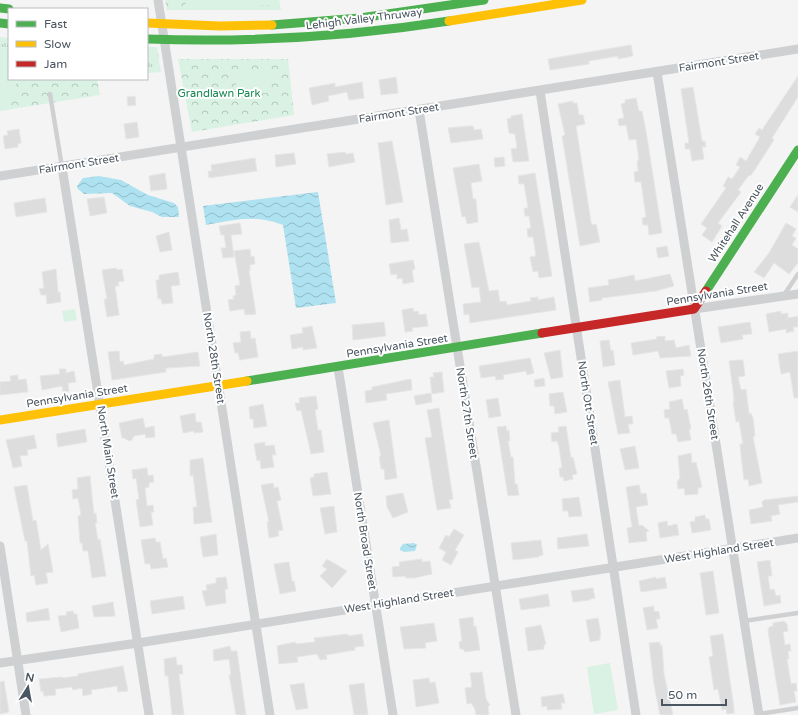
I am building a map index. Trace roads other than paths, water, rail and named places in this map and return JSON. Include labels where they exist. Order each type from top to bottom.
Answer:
[{"type":"main road","name":"Lehigh Valley Thruway","points":[[148,23],[184,25],[248,25],[309,23],[372,17],[484,0]]},
{"type":"main road","name":"Lehigh Valley Thruway","points":[[148,39],[279,40],[342,35],[404,28],[582,0]]},
{"type":"main road","name":"Whitehall Avenue","points":[[694,309],[798,150]]},
{"type":"main road","name":"Pennsylvania Street","points":[[0,420],[694,309]]},
{"type":"street","name":"North 28th Street","points":[[158,0],[270,715]]},
{"type":"street","name":"Fairmont Street","points":[[0,176],[798,49]]},
{"type":"street","name":"North 26th Street","points":[[657,72],[759,714]]},
{"type":"street","name":"North Ott Street","points":[[540,91],[636,715]]},
{"type":"street","name":"North 27th Street","points":[[419,110],[494,586],[516,715]]},
{"type":"street","name":"North Main Street","points":[[62,167],[150,715]]},
{"type":"street","name":"Pennsylvania Street","points":[[694,309],[798,294]]},
{"type":"street","name":"North Broad Street","points":[[338,367],[393,715]]},
{"type":"street","name":"West Highland Street","points":[[0,663],[138,643],[494,586],[614,569],[798,538]]},
{"type":"street","points":[[0,546],[26,715]]},
{"type":"lane","name":"North Main Street","points":[[50,94],[62,167]]},
{"type":"lane","points":[[784,297],[798,274]]},
{"type":"lane","points":[[744,621],[798,613]]},
{"type":"lane","points":[[759,714],[798,708]]},
{"type":"water","points":[[99,176],[121,180],[148,195],[174,203],[178,207],[179,217],[162,217],[152,212],[130,206],[112,193],[84,194],[78,189],[77,186],[83,178]]},
{"type":"water","points":[[318,192],[336,303],[296,308],[283,225],[263,220],[245,219],[206,225],[203,206]]},
{"type":"water","points":[[414,543],[417,545],[415,551],[404,552],[400,550],[403,544]]},
{"type":"park label","name":"Grandlawn Park","points":[[219,93]]}]
